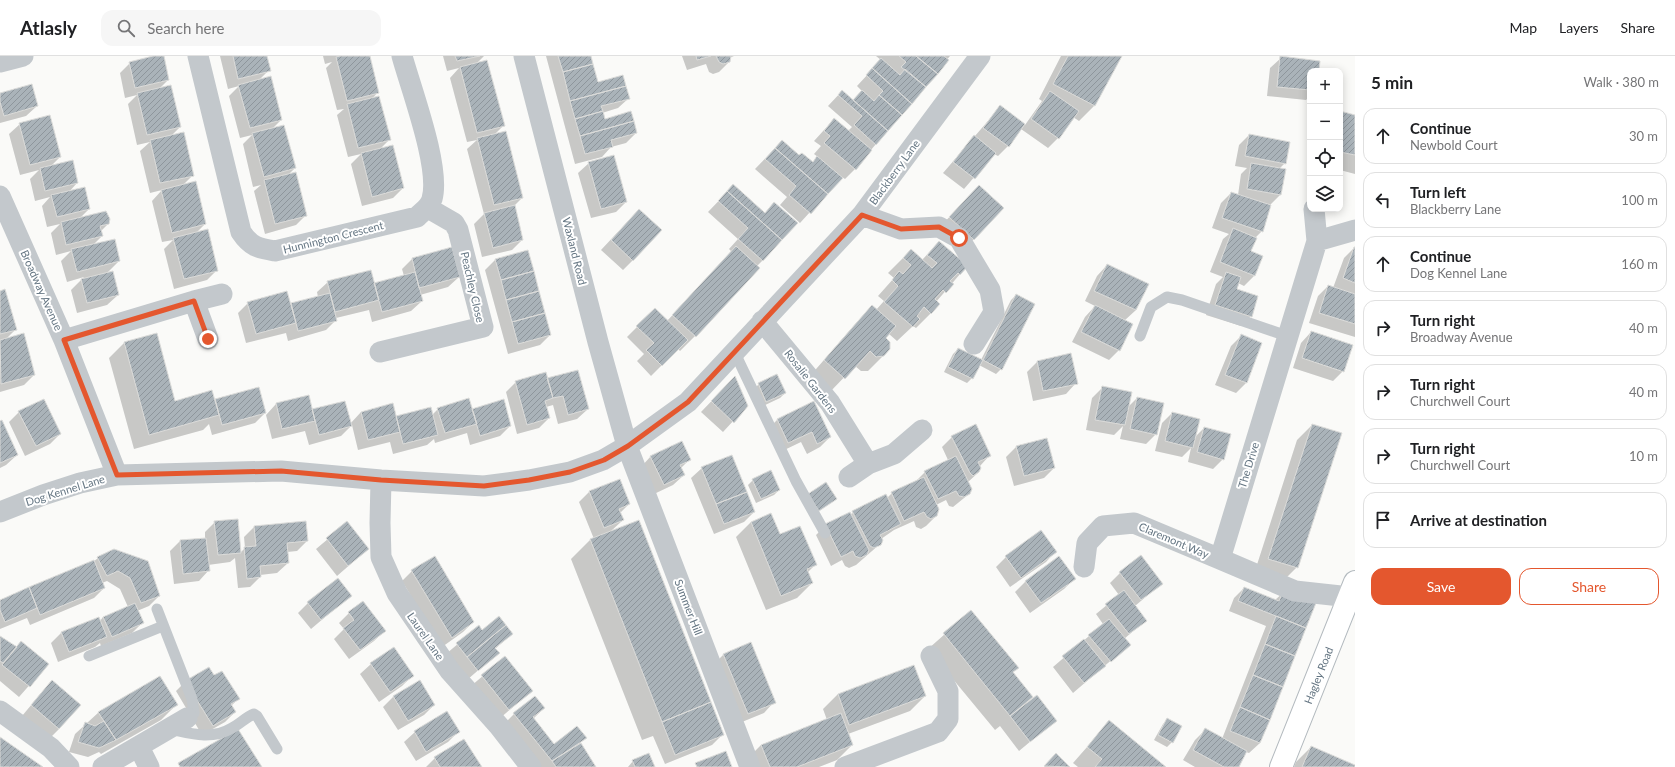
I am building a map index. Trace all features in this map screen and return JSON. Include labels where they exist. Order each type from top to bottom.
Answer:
[{"type":"main road","name":"Hagley Road","points":[[1281,767],[1352,590]]},
{"type":"street","points":[[0,62],[23,56]]},
{"type":"street","name":"Hunnington Crescent","points":[[198,56],[240,225],[248,242],[258,248],[275,252],[416,217],[428,208]]},
{"type":"street","points":[[402,56],[432,164],[433,188],[432,199],[428,208]]},
{"type":"street","name":"Waxland Road","points":[[524,56],[598,342],[628,446]]},
{"type":"street","name":"Blackberry Lane","points":[[628,446],[688,402],[862,215],[980,56]]},
{"type":"street","name":"Broadway Avenue","points":[[0,196],[64,340],[117,475]]},
{"type":"street","name":"Peachley Close","points":[[380,352],[483,327],[458,230],[454,223],[428,208]]},
{"type":"street","name":"The Drive","points":[[1220,559],[1317,241],[1314,212]]},
{"type":"street","points":[[862,215],[901,229],[939,227],[959,238],[990,290],[994,312],[974,344]]},
{"type":"street","points":[[1317,241],[1355,230]]},
{"type":"street","points":[[64,340],[222,294]]},
{"type":"street","points":[[194,301],[208,339]]},
{"type":"street","name":"Rosalie Gardens","points":[[762,321],[830,403],[868,464]]},
{"type":"street","points":[[849,478],[868,464],[894,454],[922,430]]},
{"type":"street","name":"Dog Kennel Lane","points":[[0,512],[65,488],[117,475],[281,471],[381,480],[484,486],[529,480],[570,472],[604,460],[628,446]]},
{"type":"street","name":"Summer Hill","points":[[628,446],[750,767]]},
{"type":"street","name":"Laurel Lane","points":[[381,480],[381,557],[397,593],[450,671],[499,726],[531,767]]},
{"type":"street","name":"Claremont Way","points":[[1084,567],[1087,543],[1103,526],[1134,523],[1220,559]]},
{"type":"street","points":[[1220,559],[1295,591],[1352,590]]},
{"type":"street","points":[[845,767],[938,732],[948,719],[948,691],[931,656]]},
{"type":"street","points":[[0,711],[51,748],[69,767]]},
{"type":"street","points":[[103,767],[139,748],[187,718]]},
{"type":"street","points":[[139,748],[149,767]]},
{"type":"lane","points":[[1140,336],[1151,307],[1167,297],[1182,300],[1287,336]]},
{"type":"lane","points":[[734,351],[796,481],[825,533]]},
{"type":"lane","points":[[157,608],[192,699],[194,713],[187,718]]},
{"type":"lane","points":[[89,656],[163,626]]},
{"type":"lane","points":[[170,729],[198,736],[218,733],[231,728],[254,714],[257,716],[277,749]]},
{"type":"building","points":[[153,56],[164,56],[169,80],[135,88],[129,62]]},
{"type":"building","points":[[233,56],[267,56],[271,71],[238,79]]},
{"type":"building","points":[[370,56],[379,93],[347,101],[336,57]]},
{"type":"building","points":[[455,56],[480,56],[457,61]]},
{"type":"building","points":[[558,56],[591,56],[593,64],[563,72]]},
{"type":"building","points":[[696,56],[711,56],[697,60]]},
{"type":"building","points":[[716,56],[731,56],[730,62],[723,64],[719,62]]},
{"type":"building","points":[[899,56],[916,56],[938,74],[926,87],[901,67],[906,62]]},
{"type":"building","points":[[916,56],[944,56],[949,60],[938,74]]},
{"type":"building","points":[[1068,56],[1122,56],[1095,106],[1053,84]]},
{"type":"building","points":[[1280,56],[1320,61],[1319,68],[1307,68],[1307,90],[1277,87]]},
{"type":"building","points":[[881,58],[900,75],[905,69],[926,87],[912,104],[872,68]]},
{"type":"building","points":[[487,60],[505,126],[477,133],[460,67]]},
{"type":"building","points":[[593,64],[598,82],[623,75],[626,86],[570,101],[563,72]]},
{"type":"building","points":[[872,68],[912,104],[902,115],[879,95],[883,91],[866,75]]},
{"type":"building","points":[[271,76],[282,120],[250,128],[238,85]]},
{"type":"building","points":[[32,84],[38,106],[4,116],[0,102],[0,93]]},
{"type":"building","points":[[171,85],[181,127],[147,135],[137,93]]},
{"type":"building","points":[[626,86],[630,99],[601,106],[603,111],[575,119],[570,101]]},
{"type":"building","points":[[842,90],[888,131],[876,145],[854,125],[862,116],[838,95]]},
{"type":"building","points":[[862,90],[874,101],[879,95],[902,115],[888,131],[853,100]]},
{"type":"building","points":[[1050,91],[1079,111],[1059,139],[1031,119]]},
{"type":"building","points":[[379,96],[391,140],[358,148],[347,104]]},
{"type":"building","points":[[1000,105],[1025,124],[1009,147],[983,128]]},
{"type":"building","points":[[603,111],[605,119],[631,111],[634,121],[580,136],[575,119]]},
{"type":"building","points":[[1343,112],[1355,115],[1355,155],[1343,153]]},
{"type":"building","points":[[50,115],[61,157],[30,165],[19,123]]},
{"type":"building","points":[[834,118],[872,150],[856,170],[824,143],[830,136],[824,131]]},
{"type":"building","points":[[634,121],[637,133],[611,140],[613,147],[585,154],[580,136]]},
{"type":"building","points":[[284,125],[296,168],[264,177],[252,133]]},
{"type":"building","points":[[506,131],[523,198],[494,205],[477,138]]},
{"type":"building","points":[[184,132],[194,176],[160,183],[150,140]]},
{"type":"building","points":[[1249,134],[1290,142],[1286,164],[1245,156]]},
{"type":"building","points":[[974,135],[996,153],[975,179],[953,162]]},
{"type":"building","points":[[782,140],[799,155],[802,153],[813,162],[817,156],[843,178],[828,194],[775,148]]},
{"type":"building","points":[[393,145],[404,188],[372,197],[361,153]]},
{"type":"building","points":[[775,148],[828,194],[811,214],[789,195],[796,186],[765,159]]},
{"type":"building","points":[[614,155],[627,202],[601,209],[588,162]]},
{"type":"building","points":[[73,160],[78,183],[45,191],[40,168]]},
{"type":"building","points":[[1251,163],[1286,169],[1281,195],[1247,189]]},
{"type":"building","points":[[296,172],[307,216],[275,224],[264,180]]},
{"type":"building","points":[[196,181],[206,224],[172,233],[161,190]]},
{"type":"building","points":[[733,184],[765,213],[774,202],[798,223],[782,240],[727,191]]},
{"type":"building","points":[[979,185],[1004,208],[974,240],[949,217]]},
{"type":"building","points":[[85,187],[90,209],[57,217],[51,195]]},
{"type":"building","points":[[727,191],[782,240],[763,261],[738,239],[748,228],[718,201]]},
{"type":"building","points":[[1231,192],[1271,205],[1263,232],[1222,218]]},
{"type":"building","points":[[515,205],[523,240],[493,248],[484,213]]},
{"type":"building","points":[[639,209],[662,230],[633,261],[611,240]]},
{"type":"building","points":[[106,211],[110,219],[109,224],[100,226],[103,236],[66,245],[61,222]]},
{"type":"building","points":[[1233,228],[1257,238],[1251,251],[1263,256],[1255,276],[1220,262]]},
{"type":"building","points":[[208,229],[218,271],[184,279],[173,238]]},
{"type":"building","points":[[115,239],[120,261],[77,272],[71,249]]},
{"type":"building","points":[[939,241],[968,266],[960,275],[958,273],[950,281],[954,284],[946,293],[943,290],[935,299],[940,304],[931,314],[924,307],[917,316],[920,319],[913,327],[884,302],[898,286],[892,280],[899,271],[903,274],[911,265],[903,258],[911,249],[932,268],[937,263],[927,255]]},
{"type":"building","points":[[736,246],[760,268],[696,337],[672,315]]},
{"type":"building","points":[[452,247],[460,277],[419,288],[412,258]]},
{"type":"building","points":[[1355,247],[1355,283],[1343,278]]},
{"type":"building","points":[[528,250],[534,271],[501,280],[495,259]]},
{"type":"building","points":[[1107,264],[1149,284],[1136,310],[1094,291]]},
{"type":"building","points":[[371,270],[379,300],[335,312],[327,281]]},
{"type":"building","points":[[113,271],[119,295],[87,303],[81,279]]},
{"type":"building","points":[[534,271],[539,291],[506,300],[501,280]]},
{"type":"building","points":[[415,272],[423,301],[382,312],[374,283]]},
{"type":"building","points":[[1226,272],[1241,277],[1237,289],[1258,296],[1252,317],[1215,305]]},
{"type":"building","points":[[1328,285],[1355,294],[1355,324],[1319,313]]},
{"type":"building","points":[[5,289],[17,330],[0,334],[0,291]]},
{"type":"building","points":[[287,291],[296,323],[256,334],[247,302]]},
{"type":"building","points":[[539,291],[545,313],[512,322],[506,300]]},
{"type":"building","points":[[330,293],[337,321],[298,331],[291,303]]},
{"type":"building","points":[[1016,294],[1035,304],[1002,370],[983,360]]},
{"type":"building","points":[[872,305],[896,326],[886,338],[890,342],[890,349],[884,356],[876,357],[870,351],[845,379],[824,360]]},
{"type":"building","points":[[1095,305],[1133,324],[1120,351],[1081,332]]},
{"type":"building","points":[[655,308],[688,340],[662,366],[646,350],[654,343],[636,326]]},
{"type":"building","points":[[545,313],[551,335],[518,344],[512,322]]},
{"type":"building","points":[[1311,331],[1353,345],[1344,372],[1302,358]]},
{"type":"building","points":[[24,333],[35,375],[1,384],[0,340]]},
{"type":"building","points":[[157,333],[175,401],[212,390],[219,415],[149,435],[124,342]]},
{"type":"building","points":[[1241,334],[1262,343],[1247,383],[1225,375]]},
{"type":"building","points":[[958,348],[983,360],[973,379],[948,367]]},
{"type":"building","points":[[1071,353],[1078,384],[1043,391],[1037,361]]},
{"type":"building","points":[[578,370],[589,409],[568,415],[563,396],[553,398],[547,378]]},
{"type":"building","points":[[546,372],[553,398],[545,401],[550,418],[527,425],[515,381]]},
{"type":"building","points":[[777,374],[786,393],[766,402],[758,383]]},
{"type":"building","points":[[735,376],[748,406],[734,423],[711,401]]},
{"type":"building","points":[[1102,386],[1132,392],[1125,425],[1095,420]]},
{"type":"building","points":[[259,387],[266,413],[222,425],[215,399]]},
{"type":"building","points":[[309,395],[315,421],[282,429],[276,403]]},
{"type":"building","points":[[1137,397],[1164,403],[1157,435],[1130,429]]},
{"type":"building","points":[[469,398],[477,424],[445,433],[437,408]]},
{"type":"building","points":[[44,399],[61,434],[36,446],[18,411]]},
{"type":"building","points":[[504,399],[511,426],[480,436],[472,409]]},
{"type":"building","points":[[345,401],[352,426],[319,435],[312,409]]},
{"type":"building","points":[[814,401],[831,437],[817,444],[812,432],[788,443],[777,419]]},
{"type":"building","points":[[393,403],[400,432],[368,440],[361,412]]},
{"type":"building","points":[[431,407],[438,435],[403,444],[396,416]]},
{"type":"building","points":[[1172,412],[1200,419],[1193,448],[1165,441]]},
{"type":"building","points":[[2,420],[18,455],[0,463],[0,421]]},
{"type":"building","points":[[976,424],[991,456],[978,462],[981,468],[979,472],[973,476],[951,436]]},
{"type":"building","points":[[1312,424],[1342,433],[1298,568],[1268,559]]},
{"type":"building","points":[[1204,427],[1231,434],[1224,460],[1197,452]]},
{"type":"building","points":[[1047,438],[1055,468],[1024,476],[1016,446]]},
{"type":"building","points":[[682,441],[691,460],[680,465],[685,475],[664,485],[650,456]]},
{"type":"building","points":[[732,455],[747,492],[716,504],[701,467]]},
{"type":"building","points":[[956,456],[972,489],[970,494],[964,497],[959,496],[956,491],[938,499],[924,471]]},
{"type":"building","points":[[771,470],[780,490],[761,499],[752,479]]},
{"type":"building","points":[[924,477],[939,509],[937,516],[931,519],[927,517],[924,512],[904,521],[891,492]]},
{"type":"building","points":[[620,479],[630,504],[619,509],[624,520],[604,528],[589,491]]},
{"type":"building","points":[[826,482],[837,499],[819,511],[808,494]]},
{"type":"building","points":[[747,492],[755,512],[724,524],[716,504]]},
{"type":"building","points":[[886,494],[901,524],[880,535],[883,540],[881,545],[874,548],[870,546],[852,511]]},
{"type":"building","points":[[850,512],[869,550],[867,555],[860,558],[855,556],[853,551],[841,557],[825,524]]},
{"type":"building","points":[[771,513],[780,534],[800,526],[817,565],[807,569],[813,583],[781,596],[751,522]]},
{"type":"building","points":[[238,519],[241,553],[218,555],[214,521]]},
{"type":"building","points":[[639,520],[711,702],[662,722],[590,539]]},
{"type":"building","points":[[306,521],[308,541],[287,543],[289,563],[260,566],[261,577],[247,579],[244,547],[256,546],[254,526]]},
{"type":"building","points":[[347,521],[369,549],[348,566],[326,538]]},
{"type":"building","points":[[1041,530],[1057,552],[1021,578],[1005,556]]},
{"type":"building","points":[[206,538],[210,571],[183,574],[180,540]]},
{"type":"building","points":[[114,549],[148,561],[160,596],[141,603],[130,578],[118,571],[107,576],[97,557]]},
{"type":"building","points":[[1141,555],[1163,584],[1141,600],[1119,572]]},
{"type":"building","points":[[435,556],[474,622],[452,638],[411,570]]},
{"type":"building","points":[[1059,556],[1076,579],[1041,603],[1025,581]]},
{"type":"building","points":[[94,560],[105,588],[40,615],[29,587]]},
{"type":"building","points":[[338,578],[352,596],[321,620],[307,602]]},
{"type":"building","points":[[29,587],[37,608],[5,622],[0,610],[0,600]]},
{"type":"building","points":[[1244,587],[1279,601],[1283,591],[1316,603],[1306,628],[1238,601]]},
{"type":"building","points":[[1124,590],[1147,621],[1129,634],[1105,604]]},
{"type":"building","points":[[363,601],[386,631],[360,650],[343,628],[354,620],[348,612]]},
{"type":"building","points":[[135,603],[144,623],[112,637],[103,617]]},
{"type":"building","points":[[971,610],[1019,668],[1013,672],[1033,697],[1010,716],[943,633]]},
{"type":"building","points":[[499,616],[506,625],[467,657],[456,643],[479,625],[482,630]]},
{"type":"building","points":[[1276,616],[1306,628],[1295,656],[1265,644]]},
{"type":"building","points":[[99,617],[107,637],[69,652],[61,632]]},
{"type":"building","points":[[1109,619],[1131,645],[1111,662],[1088,635]]},
{"type":"building","points":[[506,625],[513,634],[495,648],[500,653],[478,671],[467,657]]},
{"type":"building","points":[[0,636],[17,647],[3,663],[0,661]]},
{"type":"building","points":[[1084,639],[1106,666],[1084,683],[1062,656]]},
{"type":"building","points":[[21,641],[49,664],[30,687],[2,665]]},
{"type":"building","points":[[751,642],[776,703],[748,714],[723,654]]},
{"type":"building","points":[[1265,644],[1295,656],[1283,687],[1253,675]]},
{"type":"building","points":[[394,647],[414,676],[390,692],[370,663]]},
{"type":"building","points":[[505,656],[533,691],[509,710],[481,675]]},
{"type":"building","points":[[914,665],[926,696],[849,725],[838,694]]},
{"type":"building","points":[[209,667],[214,675],[222,671],[240,699],[231,704],[236,712],[213,726],[185,681]]},
{"type":"building","points":[[1253,675],[1283,687],[1270,720],[1240,707]]},
{"type":"building","points":[[160,676],[178,705],[116,740],[98,712]]},
{"type":"building","points":[[52,680],[81,705],[59,729],[31,705]]},
{"type":"building","points":[[420,680],[435,705],[408,721],[393,696]]},
{"type":"building","points":[[1037,695],[1057,721],[1030,742],[1010,716]]},
{"type":"building","points":[[535,696],[545,708],[533,717],[554,744],[577,726],[587,738],[552,761],[513,713]]},
{"type":"building","points":[[711,702],[724,735],[675,755],[662,722]]},
{"type":"building","points":[[1240,707],[1270,720],[1260,743],[1230,731]]},
{"type":"building","points":[[447,711],[460,732],[426,752],[414,731]]},
{"type":"building","points":[[841,713],[853,745],[797,767],[770,767],[761,745]]},
{"type":"building","points":[[1167,718],[1182,726],[1173,743],[1158,735]]},
{"type":"building","points":[[1109,720],[1166,767],[1095,767],[1102,759],[1087,747]]},
{"type":"building","points":[[104,721],[116,740],[99,748],[78,742],[85,722],[95,726]]},
{"type":"building","points":[[1205,728],[1247,751],[1239,767],[1224,767],[1193,750]]},
{"type":"building","points":[[238,729],[262,767],[180,767],[178,763]]},
{"type":"building","points":[[0,737],[43,767],[0,767]]},
{"type":"building","points":[[464,739],[482,767],[440,767],[434,757]]},
{"type":"building","points":[[581,743],[596,767],[556,767],[552,761]]},
{"type":"building","points":[[1311,746],[1355,765],[1355,767],[1302,767]]},
{"type":"building","points":[[726,751],[732,767],[697,767],[695,763]]},
{"type":"building","points":[[649,753],[655,767],[635,767],[632,760]]},
{"type":"building","points":[[1056,753],[1070,767],[1044,766]]},
{"type":"route","points":[[208,339],[194,301],[64,340],[117,475],[281,471],[381,480],[484,486],[529,480],[570,472],[604,460],[628,446],[688,402],[862,215],[901,229],[939,227],[959,238]]}]
